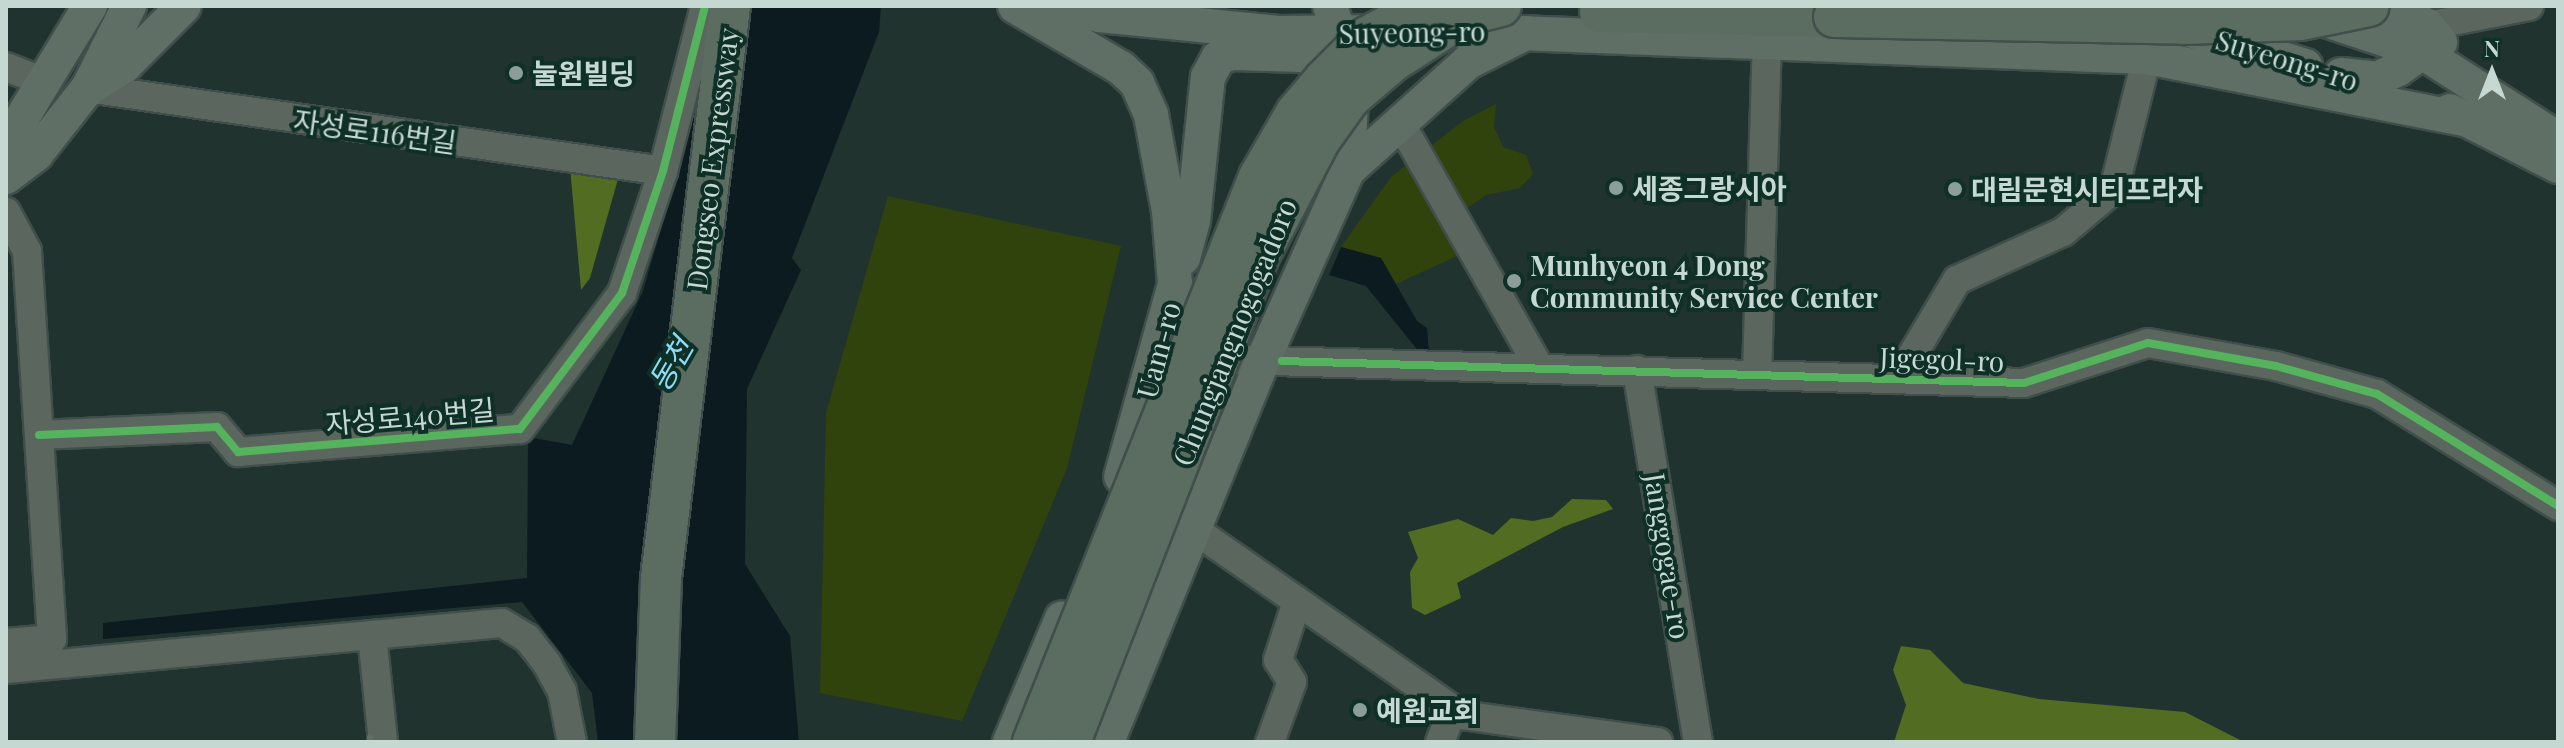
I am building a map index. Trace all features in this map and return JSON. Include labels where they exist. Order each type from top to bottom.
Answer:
[{"type":"highway","name":"Dongseo Expressway","points":[[655,742],[661,578],[730,6]]},
{"type":"highway","name":"Dongseo Expressway","points":[[677,742],[686,586],[754,6]]},
{"type":"highway","name":"Chungjangnogogadoro","points":[[1036,742],[1259,177],[1296,113],[1324,80],[1367,37],[1425,6]]},
{"type":"highway","name":"Chungjangnogogadoro","points":[[1067,732],[1259,256],[1320,140],[1350,98],[1392,62],[1465,15],[1501,6]]},
{"type":"highway","points":[[1600,12],[2184,24],[2301,20],[2369,6]]},
{"type":"main road","points":[[65,47],[68,6]]},
{"type":"main road","points":[[6,144],[90,6]]},
{"type":"main road","points":[[6,177],[36,154],[88,88],[129,6]]},
{"type":"main road","points":[[88,88],[125,65],[184,6]]},
{"type":"main road","name":"Uam-ro","points":[[1010,742],[1124,469],[1158,357],[1175,284],[1161,157],[1144,94],[1121,68],[1015,6]]},
{"type":"main road","name":"Suyeong-ro","points":[[1059,6],[1114,17],[1336,20],[1522,18],[1767,40],[2147,57],[2469,120]]},
{"type":"main road","name":"Suyeong-ro","points":[[2102,6],[2331,74],[2469,120],[2558,166]]},
{"type":"main road","name":"Suyeong-ro","points":[[2261,6],[2425,39]]},
{"type":"main road","points":[[2391,6],[2480,87],[2558,139]]},
{"type":"main road","points":[[1348,170],[1522,18],[1600,12]]},
{"type":"main road","points":[[1107,742],[1192,528],[1348,170],[1352,85],[1336,20]]},
{"type":"main road","points":[[2331,74],[2377,79],[2425,39]]},
{"type":"main road","points":[[1175,284],[1193,221],[1208,77],[1218,58],[1232,53],[1302,55],[1340,69],[1352,85]]},
{"type":"main road","name":"Uam-ro","points":[[1067,732],[1204,359],[1290,137]]},
{"type":"main road","points":[[1036,742],[1067,732]]},
{"type":"street","name":"자성로140번길","points":[[39,435],[217,427],[238,452],[520,429],[622,293],[663,171],[705,6]]},
{"type":"street","points":[[2425,39],[2529,6]]},
{"type":"street","points":[[1757,375],[1767,40]]},
{"type":"street","name":"Jigegol-ro","points":[[1898,379],[1957,280],[2063,232],[2114,189],[2147,57]]},
{"type":"street","points":[[6,67],[44,82]]},
{"type":"street","name":"자성로116번길","points":[[88,88],[663,171]]},
{"type":"street","points":[[1402,126],[1467,234],[1540,369]]},
{"type":"street","points":[[6,212],[27,251],[52,639],[6,643]]},
{"type":"street","name":"Jigegol-ro","points":[[1158,357],[2024,383],[2148,343],[2276,366],[2377,394],[2558,506]]},
{"type":"street","name":"Janggogae-ro","points":[[1637,370],[1698,742]]},
{"type":"street","points":[[1192,528],[1461,715],[1658,742]]},
{"type":"street","points":[[1270,742],[1292,682],[1278,660],[1297,601]]},
{"type":"street","points":[[6,669],[502,623],[527,638],[547,664],[562,691],[572,742]]},
{"type":"street","points":[[372,635],[383,742]]},
{"type":"street","points":[[1440,742],[1453,709]]},
{"type":"green space","points":[[1496,104],[1494,127],[1503,147],[1526,155],[1533,174],[1520,188],[1486,195],[1457,215],[1461,254],[1396,284],[1381,258],[1341,247],[1391,177],[1463,121]]},
{"type":"green space","points":[[570,167],[618,179],[590,278],[581,290]]},
{"type":"green space","points":[[888,196],[1121,246],[1067,468],[962,721],[820,693],[826,413]]},
{"type":"green space","points":[[1572,499],[1606,500],[1613,509],[1563,527],[1457,583],[1461,598],[1425,615],[1412,608],[1410,572],[1418,558],[1408,532],[1458,519],[1493,535],[1511,518],[1533,521],[1552,517]]},
{"type":"green space","points":[[1901,646],[1930,650],[1963,683],[2039,699],[2185,712],[2244,742],[1894,742],[1906,705],[1893,670]]},
{"type":"water","name":"동천","points":[[726,6],[881,6],[879,32],[792,258],[801,270],[747,389],[745,564],[790,636],[799,742],[598,742],[592,693],[522,602],[103,639],[103,623],[527,578],[528,437],[572,445],[643,291]]},
{"type":"water","points":[[1341,247],[1381,258],[1417,321],[1427,328],[1429,352],[1420,353],[1366,286],[1329,275]]},
{"type":"railway","points":[[370,737],[370,742]]},
{"type":"cycle path","points":[[39,435],[217,427],[238,452],[520,429],[622,293],[663,171],[705,6]]},
{"type":"cycle path","points":[[1282,361],[2024,383],[2148,343],[2276,366],[2377,394],[2558,506]]},
{"type":"place","name":"눌원빌딩","points":[[516,73]]},
{"type":"place","name":"세종그랑시아","points":[[1616,188]]},
{"type":"place","name":"대림문현시티프라자","points":[[1955,189]]},
{"type":"place","name":"Munhyeon 4 Dong Community Service Center","points":[[1514,281]]},
{"type":"place","name":"예원교회","points":[[1360,710]]}]
